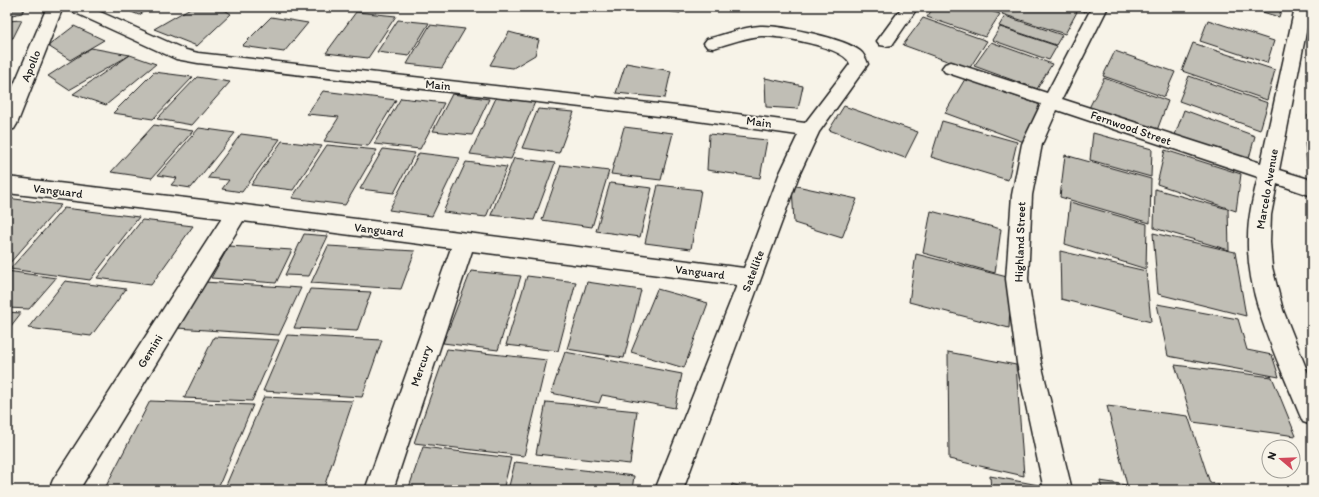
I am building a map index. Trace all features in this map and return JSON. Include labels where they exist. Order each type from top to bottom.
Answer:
[{"type":"street","name":"Apollo","points":[[7,124],[55,7]]},
{"type":"street","name":"Main","points":[[75,7],[182,55],[198,58],[676,112],[810,130]]},
{"type":"street","points":[[886,41],[910,7]]},
{"type":"street","name":"Highland Street","points":[[1058,490],[1029,363],[1017,279],[1022,195],[1032,144],[1052,101],[1100,7]]},
{"type":"street","name":"Marcelo Avenue","points":[[1303,7],[1260,215],[1259,245],[1264,284],[1280,338],[1312,413]]},
{"type":"street","name":"Satellite","points":[[669,490],[789,175],[810,130],[859,64],[857,58],[847,50],[795,35],[777,32],[761,31],[714,43]]},
{"type":"street","name":"Fernwood Street","points":[[950,68],[1312,188]]},
{"type":"street","name":"Vanguard","points":[[7,185],[237,212],[751,278]]},
{"type":"street","name":"Gemini","points":[[63,490],[237,212]]},
{"type":"street","name":"Mercury","points":[[379,490],[464,241]]},
{"type":"building","points":[[7,7],[25,7],[22,13],[7,16]]},
{"type":"building","points":[[119,7],[152,7],[139,15]]},
{"type":"building","points":[[192,7],[220,7],[231,14],[197,46],[154,29]]},
{"type":"building","points":[[610,7],[634,7],[632,11]]},
{"type":"building","points":[[640,7],[682,7],[680,13]]},
{"type":"building","points":[[934,7],[978,7],[1000,14],[985,37],[927,17]]},
{"type":"building","points":[[1007,7],[1067,7],[1078,10],[1065,34],[1002,14]]},
{"type":"building","points":[[1070,7],[1088,7],[1085,12]]},
{"type":"building","points":[[1246,7],[1282,7],[1279,17]]},
{"type":"building","points":[[356,12],[396,16],[368,58],[326,53]]},
{"type":"building","points":[[1005,16],[1062,35],[1056,45],[999,26]]},
{"type":"building","points":[[271,17],[308,23],[284,52],[242,46]]},
{"type":"building","points":[[923,18],[987,41],[969,69],[903,45]]},
{"type":"building","points":[[22,20],[13,38],[7,38],[7,21]]},
{"type":"building","points":[[398,20],[429,23],[409,56],[377,52]]},
{"type":"building","points":[[1208,20],[1274,41],[1267,63],[1200,41]]},
{"type":"building","points":[[430,25],[465,29],[442,68],[407,64]]},
{"type":"building","points":[[74,26],[104,40],[70,60],[48,46]]},
{"type":"building","points":[[1000,27],[1057,46],[1049,60],[992,40]]},
{"type":"building","points":[[509,32],[539,40],[535,55],[513,68],[490,65]]},
{"type":"building","points":[[991,42],[1052,64],[1037,89],[974,66]]},
{"type":"building","points":[[1193,43],[1275,70],[1267,100],[1182,71]]},
{"type":"building","points":[[91,48],[130,55],[69,90],[48,76]]},
{"type":"building","points":[[1115,51],[1175,72],[1164,97],[1103,76]]},
{"type":"building","points":[[130,55],[156,64],[106,105],[73,94]]},
{"type":"building","points":[[626,63],[671,71],[665,98],[616,93]]},
{"type":"building","points":[[154,72],[193,77],[153,119],[113,113]]},
{"type":"building","points":[[1189,76],[1268,103],[1260,130],[1179,101]]},
{"type":"building","points":[[197,77],[230,82],[192,125],[157,119]]},
{"type":"building","points":[[765,78],[803,86],[798,109],[766,107]]},
{"type":"building","points":[[1104,78],[1168,101],[1156,133],[1089,108]]},
{"type":"building","points":[[965,79],[1041,105],[1024,142],[945,113]]},
{"type":"building","points":[[323,91],[396,100],[368,146],[324,141],[339,117],[307,114]]},
{"type":"building","points":[[452,94],[489,99],[472,135],[433,131]]},
{"type":"building","points":[[401,98],[444,103],[420,149],[374,144]]},
{"type":"building","points":[[496,98],[535,102],[511,159],[470,154]]},
{"type":"building","points":[[844,106],[918,132],[905,158],[829,130]]},
{"type":"building","points":[[538,109],[574,112],[559,153],[522,148]]},
{"type":"building","points":[[1184,110],[1255,136],[1248,162],[1175,135]]},
{"type":"building","points":[[1308,115],[1312,116],[1312,168],[1307,167],[1305,142],[1311,143]]},
{"type":"building","points":[[942,121],[1017,142],[1008,180],[931,157]]},
{"type":"building","points":[[154,125],[193,131],[152,178],[111,172]]},
{"type":"building","points":[[624,127],[673,133],[661,180],[611,174]]},
{"type":"building","points":[[199,128],[235,133],[191,188],[171,185],[177,178],[158,175]]},
{"type":"building","points":[[1093,133],[1152,149],[1151,177],[1090,160]]},
{"type":"building","points":[[241,134],[280,139],[242,192],[222,189],[229,180],[208,178]]},
{"type":"building","points":[[709,134],[767,140],[760,178],[707,170]]},
{"type":"building","points":[[282,141],[322,146],[293,190],[251,185]]},
{"type":"building","points":[[327,145],[377,150],[345,205],[292,198]]},
{"type":"building","points":[[383,149],[415,153],[394,193],[360,189]]},
{"type":"building","points":[[1165,150],[1241,174],[1236,211],[1157,184]]},
{"type":"building","points":[[419,153],[460,158],[432,216],[389,210]]},
{"type":"building","points":[[1065,155],[1151,179],[1150,223],[1060,197]]},
{"type":"building","points":[[514,158],[555,163],[534,220],[491,215]]},
{"type":"building","points":[[466,162],[507,167],[486,217],[443,212]]},
{"type":"building","points":[[561,165],[609,171],[592,227],[542,220]]},
{"type":"building","points":[[610,183],[652,188],[640,237],[596,231]]},
{"type":"building","points":[[658,185],[701,190],[691,249],[645,243]]},
{"type":"building","points":[[792,185],[857,199],[842,238],[794,223]]},
{"type":"building","points":[[1155,189],[1228,209],[1229,250],[1154,228]]},
{"type":"building","points":[[7,198],[61,205],[8,265],[7,265]]},
{"type":"building","points":[[1070,202],[1147,224],[1146,269],[1065,244]]},
{"type":"building","points":[[64,208],[139,217],[90,280],[10,269]]},
{"type":"building","points":[[931,211],[1001,229],[995,273],[923,253]]},
{"type":"building","points":[[142,220],[193,226],[151,285],[97,278]]},
{"type":"building","points":[[1153,233],[1235,252],[1246,316],[1158,294]]},
{"type":"building","points":[[304,234],[328,236],[309,276],[285,275]]},
{"type":"building","points":[[229,246],[292,250],[276,283],[211,278]]},
{"type":"building","points":[[328,246],[415,251],[401,289],[311,283]]},
{"type":"building","points":[[1060,251],[1146,271],[1151,322],[1061,299]]},
{"type":"building","points":[[916,254],[1011,278],[1009,328],[909,302]]},
{"type":"building","points":[[7,271],[56,278],[29,309],[7,308]]},
{"type":"building","points":[[471,271],[521,276],[498,350],[443,343]]},
{"type":"building","points":[[527,276],[576,282],[558,351],[506,345]]},
{"type":"building","points":[[65,281],[126,289],[91,336],[28,328]]},
{"type":"building","points":[[204,282],[301,288],[279,335],[177,328]]},
{"type":"building","points":[[587,282],[641,290],[624,358],[567,349]]},
{"type":"building","points":[[310,289],[371,292],[357,331],[294,328]]},
{"type":"building","points":[[657,289],[708,303],[684,368],[631,352]]},
{"type":"building","points":[[1157,304],[1238,319],[1247,350],[1272,355],[1279,377],[1168,356]]},
{"type":"building","points":[[7,312],[21,313],[7,331]]},
{"type":"building","points":[[287,335],[382,340],[362,397],[263,391]]},
{"type":"building","points":[[214,337],[279,340],[252,401],[184,398]]},
{"type":"building","points":[[447,349],[547,360],[524,456],[414,443]]},
{"type":"building","points":[[565,352],[682,374],[675,408],[602,395],[599,403],[551,393]]},
{"type":"building","points":[[948,352],[1016,365],[1024,476],[949,459]]},
{"type":"building","points":[[1175,365],[1272,377],[1296,436],[1193,422]]},
{"type":"building","points":[[264,397],[353,401],[323,490],[224,490]]},
{"type":"building","points":[[150,401],[253,405],[217,490],[104,490]]},
{"type":"building","points":[[546,402],[637,411],[630,464],[536,454]]},
{"type":"building","points":[[1107,406],[1188,416],[1210,483],[1218,484],[1220,490],[1102,490],[1100,481],[1127,485]]},
{"type":"building","points":[[423,447],[511,458],[503,490],[408,490]]},
{"type":"building","points":[[515,462],[634,476],[632,490],[508,490]]},
{"type":"building","points":[[990,476],[1055,488],[1055,490],[991,490]]},
{"type":"building","points":[[732,484],[751,490],[731,490]]}]
